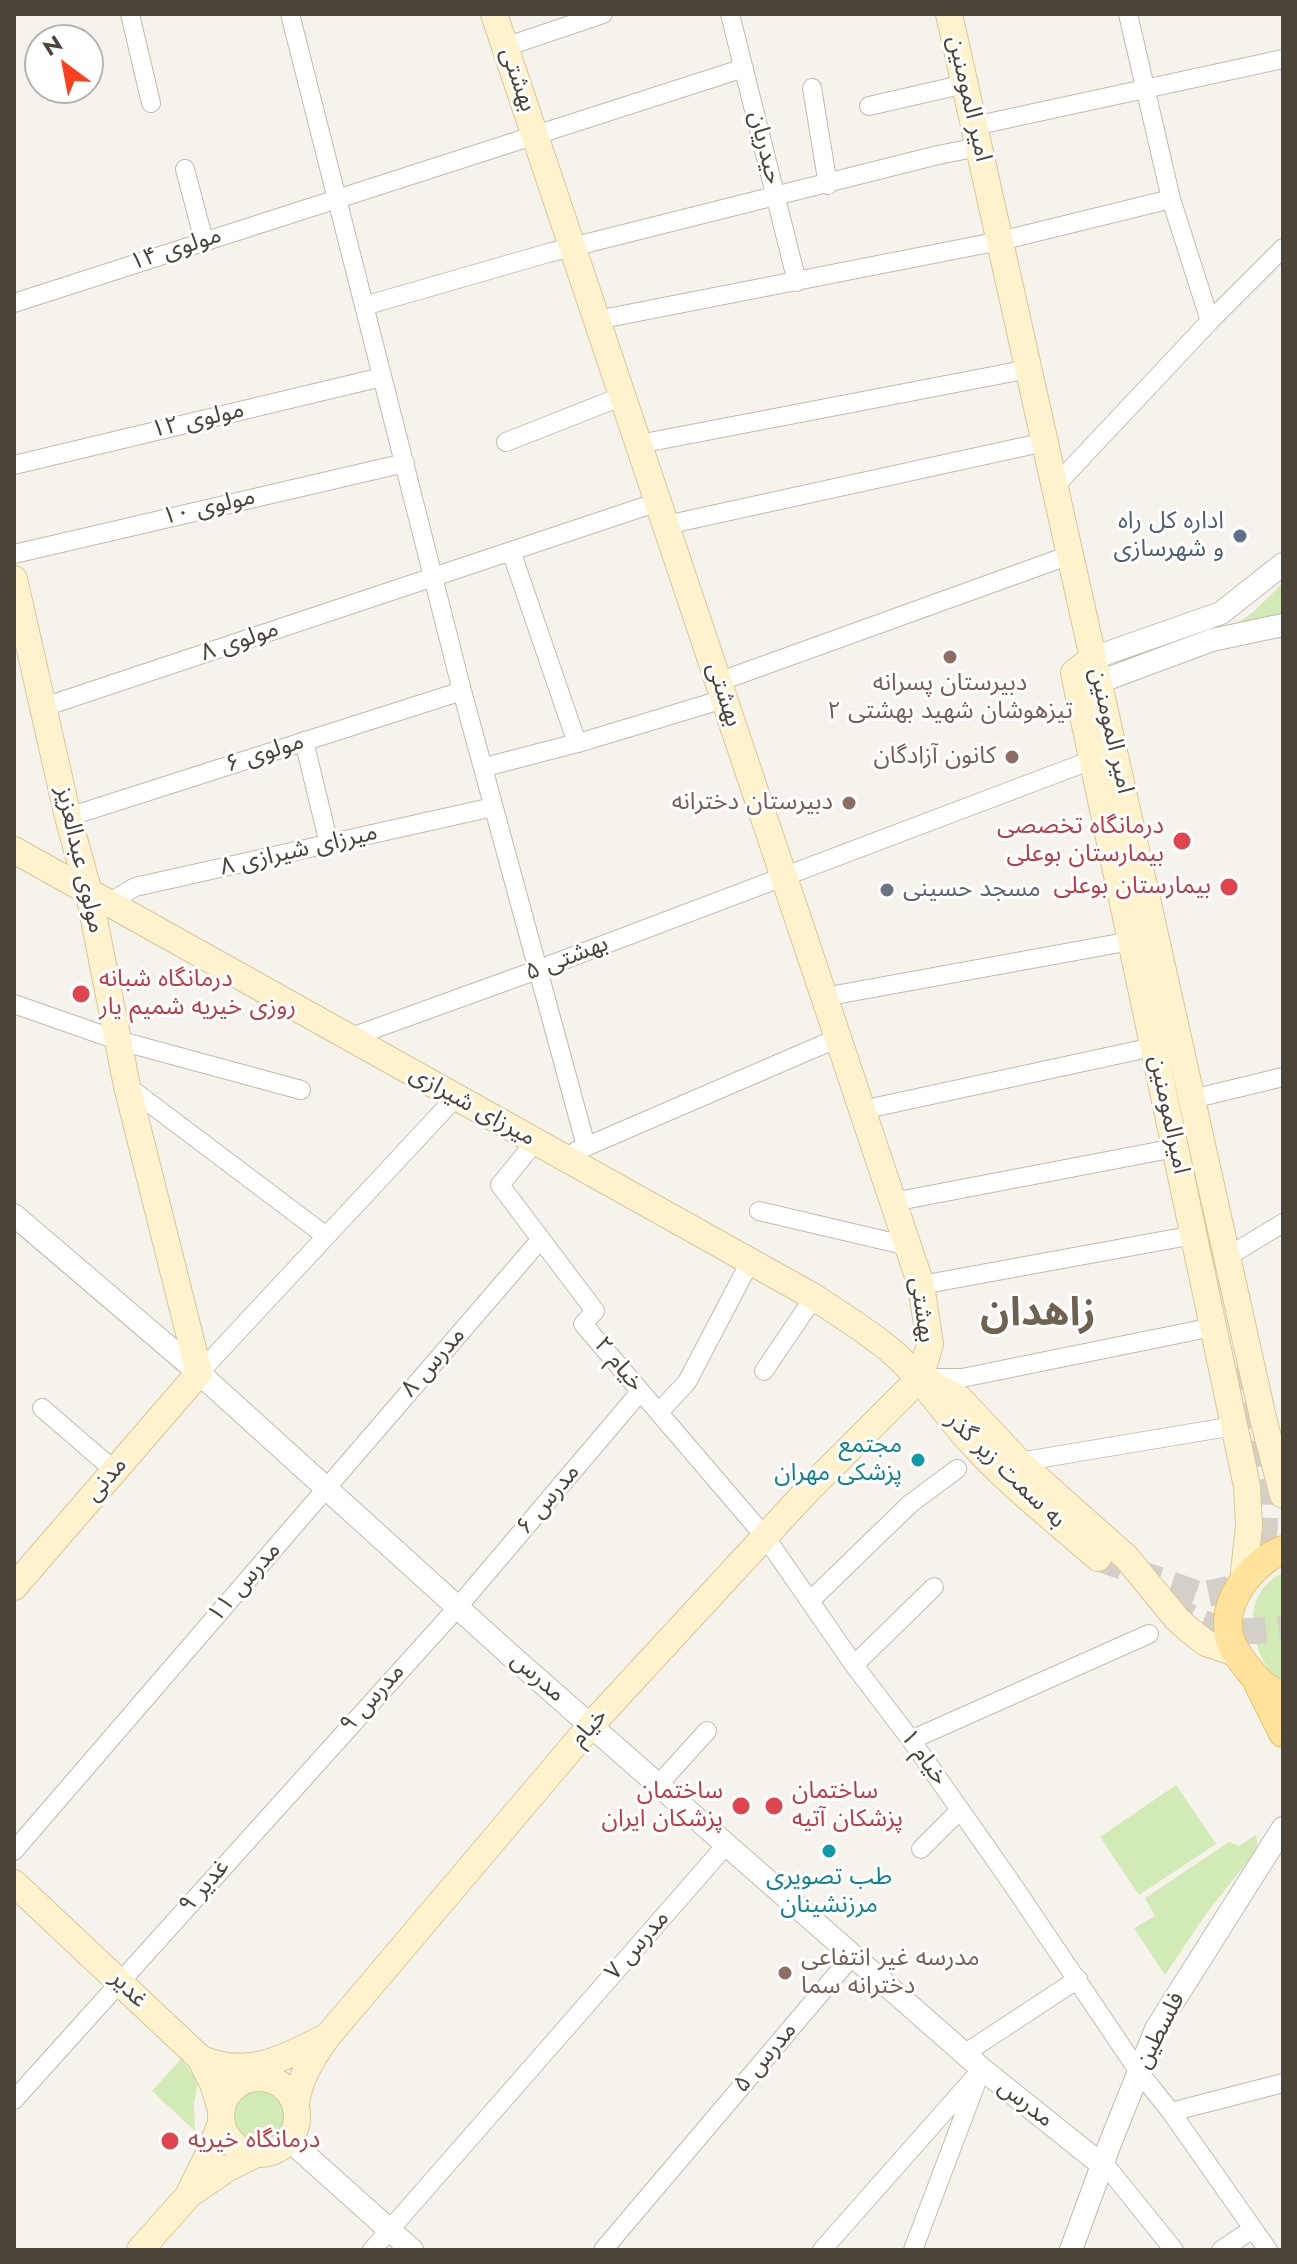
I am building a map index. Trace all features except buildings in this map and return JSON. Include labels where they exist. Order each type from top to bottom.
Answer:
[{"type":"main road","name":"بهشتی","points":[[494,14],[921,1285],[930,1344],[920,1378]]},
{"type":"main road","name":"امیر المومنین","points":[[949,14],[1227,1257],[1273,1417],[1283,1495]]},
{"type":"main road","name":"مولوی عبدالعزیز","points":[[15,589],[24,662],[44,707],[68,817],[99,896],[117,1040],[199,1373]]},
{"type":"main road","name":"امیرالمومنین","points":[[1096,670],[1074,673],[1234,1426],[1249,1508],[1243,1582]]},
{"type":"main road","name":"میرزای شیرازی","points":[[14,850],[751,1260],[814,1297],[888,1349],[920,1378]]},
{"type":"main road","points":[[1194,1110],[1197,1157],[1234,1345]]},
{"type":"main road","name":"مدنی","points":[[14,1587],[199,1373]]},
{"type":"main road","points":[[920,1378],[960,1399],[1019,1462],[1127,1558],[1188,1629],[1206,1643],[1238,1654]]},
{"type":"main road","name":"خیام","points":[[296,2104],[298,2086],[304,2072],[327,2037],[591,1725],[807,1491],[920,1378]]},
{"type":"main road","name":"به سمت زیر گذر","points":[[920,1378],[944,1412],[980,1452],[1098,1558]]},
{"type":"main road","points":[[1283,1550],[1264,1560],[1243,1582],[1230,1611],[1228,1629],[1238,1654],[1256,1678],[1268,1690],[1283,1696]]},
{"type":"main road","points":[[1256,1678],[1283,1733]]},
{"type":"main road","name":"غدیر","points":[[14,1883],[200,2058],[213,2084],[221,2117]]},
{"type":"main road","points":[[200,2058],[227,2068],[247,2068],[285,2057],[327,2037]]},
{"type":"main road","points":[[188,2196],[210,2151],[225,2098],[232,2088],[243,2081],[269,2079],[282,2085],[296,2104],[297,2117],[289,2140],[268,2153],[256,2154],[233,2145],[221,2117]]},
{"type":"main road","points":[[140,2250],[188,2196],[228,2168],[256,2154]]},
{"type":"street","points":[[130,14],[151,103]]},
{"type":"street","points":[[290,14],[339,196],[462,691],[586,1146]]},
{"type":"street","points":[[505,47],[603,14]]},
{"type":"street","name":"حیدریان","points":[[730,14],[797,282]]},
{"type":"street","points":[[1128,14],[1171,199],[1210,321]]},
{"type":"street","points":[[364,306],[573,247],[938,155],[977,136],[1146,89],[1283,59]]},
{"type":"street","name":"مولوی ۱۴","points":[[14,303],[744,68]]},
{"type":"street","points":[[869,106],[965,84]]},
{"type":"street","points":[[812,88],[828,185]]},
{"type":"street","points":[[185,169],[204,241]]},
{"type":"street","points":[[597,320],[1000,241],[1171,199]]},
{"type":"street","points":[[1055,486],[1283,248]]},
{"type":"street","points":[[639,444],[1029,369]]},
{"type":"street","name":"مولوی ۱۲","points":[[14,465],[382,377]]},
{"type":"street","points":[[506,442],[623,396]]},
{"type":"street","name":"مولوی ۸","points":[[44,707],[511,551],[662,514],[850,484],[1045,442]]},
{"type":"street","name":"مولوی ۱۰","points":[[14,554],[405,463]]},
{"type":"street","points":[[511,551],[577,743]]},
{"type":"street","points":[[485,767],[577,743],[721,690],[892,620],[1070,555]]},
{"type":"street","points":[[1096,670],[1221,613],[1283,564]]},
{"type":"street","points":[[1096,670],[1283,625]]},
{"type":"street","name":"مولوی ۶","points":[[68,817],[462,691]]},
{"type":"street","points":[[304,741],[329,844]]},
{"type":"street","name":"بهشتی ۵","points":[[349,1038],[1092,760]]},
{"type":"street","name":"میرزای شیرازی ۸","points":[[99,896],[493,807]]},
{"type":"street","points":[[824,997],[1131,941]]},
{"type":"street","points":[[14,1004],[117,1040],[301,1090]]},
{"type":"street","points":[[561,1157],[838,1038]]},
{"type":"street","points":[[862,1110],[1153,1047]]},
{"type":"street","points":[[1194,1110],[1283,1077]]},
{"type":"street","points":[[127,1086],[326,1236]]},
{"type":"street","points":[[199,1373],[455,1098]]},
{"type":"street","name":"خیام ۲","points":[[535,1142],[500,1185],[595,1311],[583,1324],[766,1538]]},
{"type":"street","points":[[893,1202],[1175,1148]]},
{"type":"street","points":[[759,1211],[908,1246]]},
{"type":"street","name":"مدرس","points":[[14,1215],[199,1373],[457,1608],[964,2054],[1103,2164]]},
{"type":"street","points":[[1227,1257],[1283,1223]]},
{"type":"street","points":[[921,1285],[1194,1235]]},
{"type":"street","name":"مدرس ۸","points":[[327,1487],[541,1239]]},
{"type":"street","points":[[660,1411],[687,1382],[751,1260]]},
{"type":"street","points":[[764,1371],[814,1297]]},
{"type":"street","points":[[920,1378],[962,1378],[1213,1327]]},
{"type":"street","name":"مدرس ۶","points":[[457,1608],[640,1392]]},
{"type":"street","points":[[42,1408],[115,1471]]},
{"type":"street","points":[[1019,1462],[1234,1426]]},
{"type":"street","points":[[810,1601],[910,1504],[957,1469]]},
{"type":"street","name":"مدرس ۱۱","points":[[14,1851],[327,1487]]},
{"type":"street","name":"خیام ۱","points":[[766,1538],[960,1810],[1139,2072],[1270,2250]]},
{"type":"street","points":[[854,1665],[934,1587]]},
{"type":"street","name":"مدرس ۹","points":[[289,1791],[457,1608]]},
{"type":"street","points":[[911,1740],[1149,1634]]},
{"type":"street","points":[[659,1784],[707,1731]]},
{"type":"street","name":"غدیر ۹","points":[[14,2100],[289,1791]]},
{"type":"street","points":[[921,1849],[960,1810]]},
{"type":"street","name":"فلسطین","points":[[1071,2250],[1156,2029],[1283,1828]]},
{"type":"street","name":"مدرس ۷","points":[[372,2250],[727,1844]]},
{"type":"street","name":"مدرس ۵","points":[[603,2250],[853,1955]]},
{"type":"street","points":[[964,2054],[1078,1979]]},
{"type":"street","points":[[822,2250],[982,2069]]},
{"type":"street","points":[[913,2250],[982,2069]]},
{"type":"street","points":[[1171,2112],[1283,2083]]},
{"type":"street","points":[[289,2140],[412,2250]]},
{"type":"street","points":[[1103,2164],[1174,2250]]},
{"type":"street","points":[[1221,2250],[1253,2229]]},
{"type":"street","points":[[1270,2250],[1283,2247]]},
{"type":"green space","points":[[1283,583],[1283,615],[1233,626],[1252,613]]},
{"type":"green space","points":[[1283,1573],[1283,1687],[1263,1660],[1253,1627],[1258,1596],[1268,1583]]},
{"type":"green space","points":[[1176,1785],[1216,1844],[1139,1895],[1100,1837]]},
{"type":"green space","points":[[1256,1835],[1258,1848],[1206,1914],[1165,1975],[1134,1928],[1155,1916],[1145,1898],[1229,1842],[1239,1846]]},
{"type":"green space","points":[[181,2059],[198,2081],[194,2104],[195,2131],[152,2091]]},
{"type":"green space","points":[[258,2088],[277,2096],[285,2115],[277,2134],[258,2142],[239,2134],[231,2115],[239,2096]]},
{"type":"tunnel","points":[[1098,1558],[1201,1595],[1229,1589],[1250,1566],[1264,1539],[1266,1497],[1239,1368]]},
{"type":"tunnel","points":[[1168,1604],[1197,1621],[1222,1629],[1249,1631],[1283,1628]]},
{"type":"place","name":"اداره کل راه و شهرسازی","points":[[1240,536]]},
{"type":"place","name":"دبیرستان پسرانه تیزهوشان شهید بهشتی ۲","points":[[950,657]]},
{"type":"place","name":"کانون آزادگان","points":[[1012,757]]},
{"type":"place","name":"دبیرستان دخترانه","points":[[849,803]]},
{"type":"place","name":"درمانگاه تخصصی بیمارستان بوعلی","points":[[1182,841]]},
{"type":"place","name":"بیمارستان بوعلی","points":[[1229,887]]},
{"type":"place","name":"مسجد حسینی","points":[[887,890]]},
{"type":"place","name":"درمانگاه شبانه روزی خیریه شمیم یار","points":[[81,994]]},
{"type":"place","name":"مجتمع پزشکی مهران","points":[[918,1460]]},
{"type":"place","name":"ساختمان پزشکان ایران","points":[[741,1806]]},
{"type":"place","name":"ساختمان پزشکان آتیه","points":[[774,1806]]},
{"type":"place","name":"طب تصویری مرزنشینان","points":[[829,1851]]},
{"type":"place","name":"مدرسه غیر انتفاعی دخترانه سما","points":[[785,1973]]},
{"type":"place","name":"درمانگاه خیریه","points":[[170,2141]]},
{"type":"district","name":"زاهدان","points":[[1038,1315]]}]
